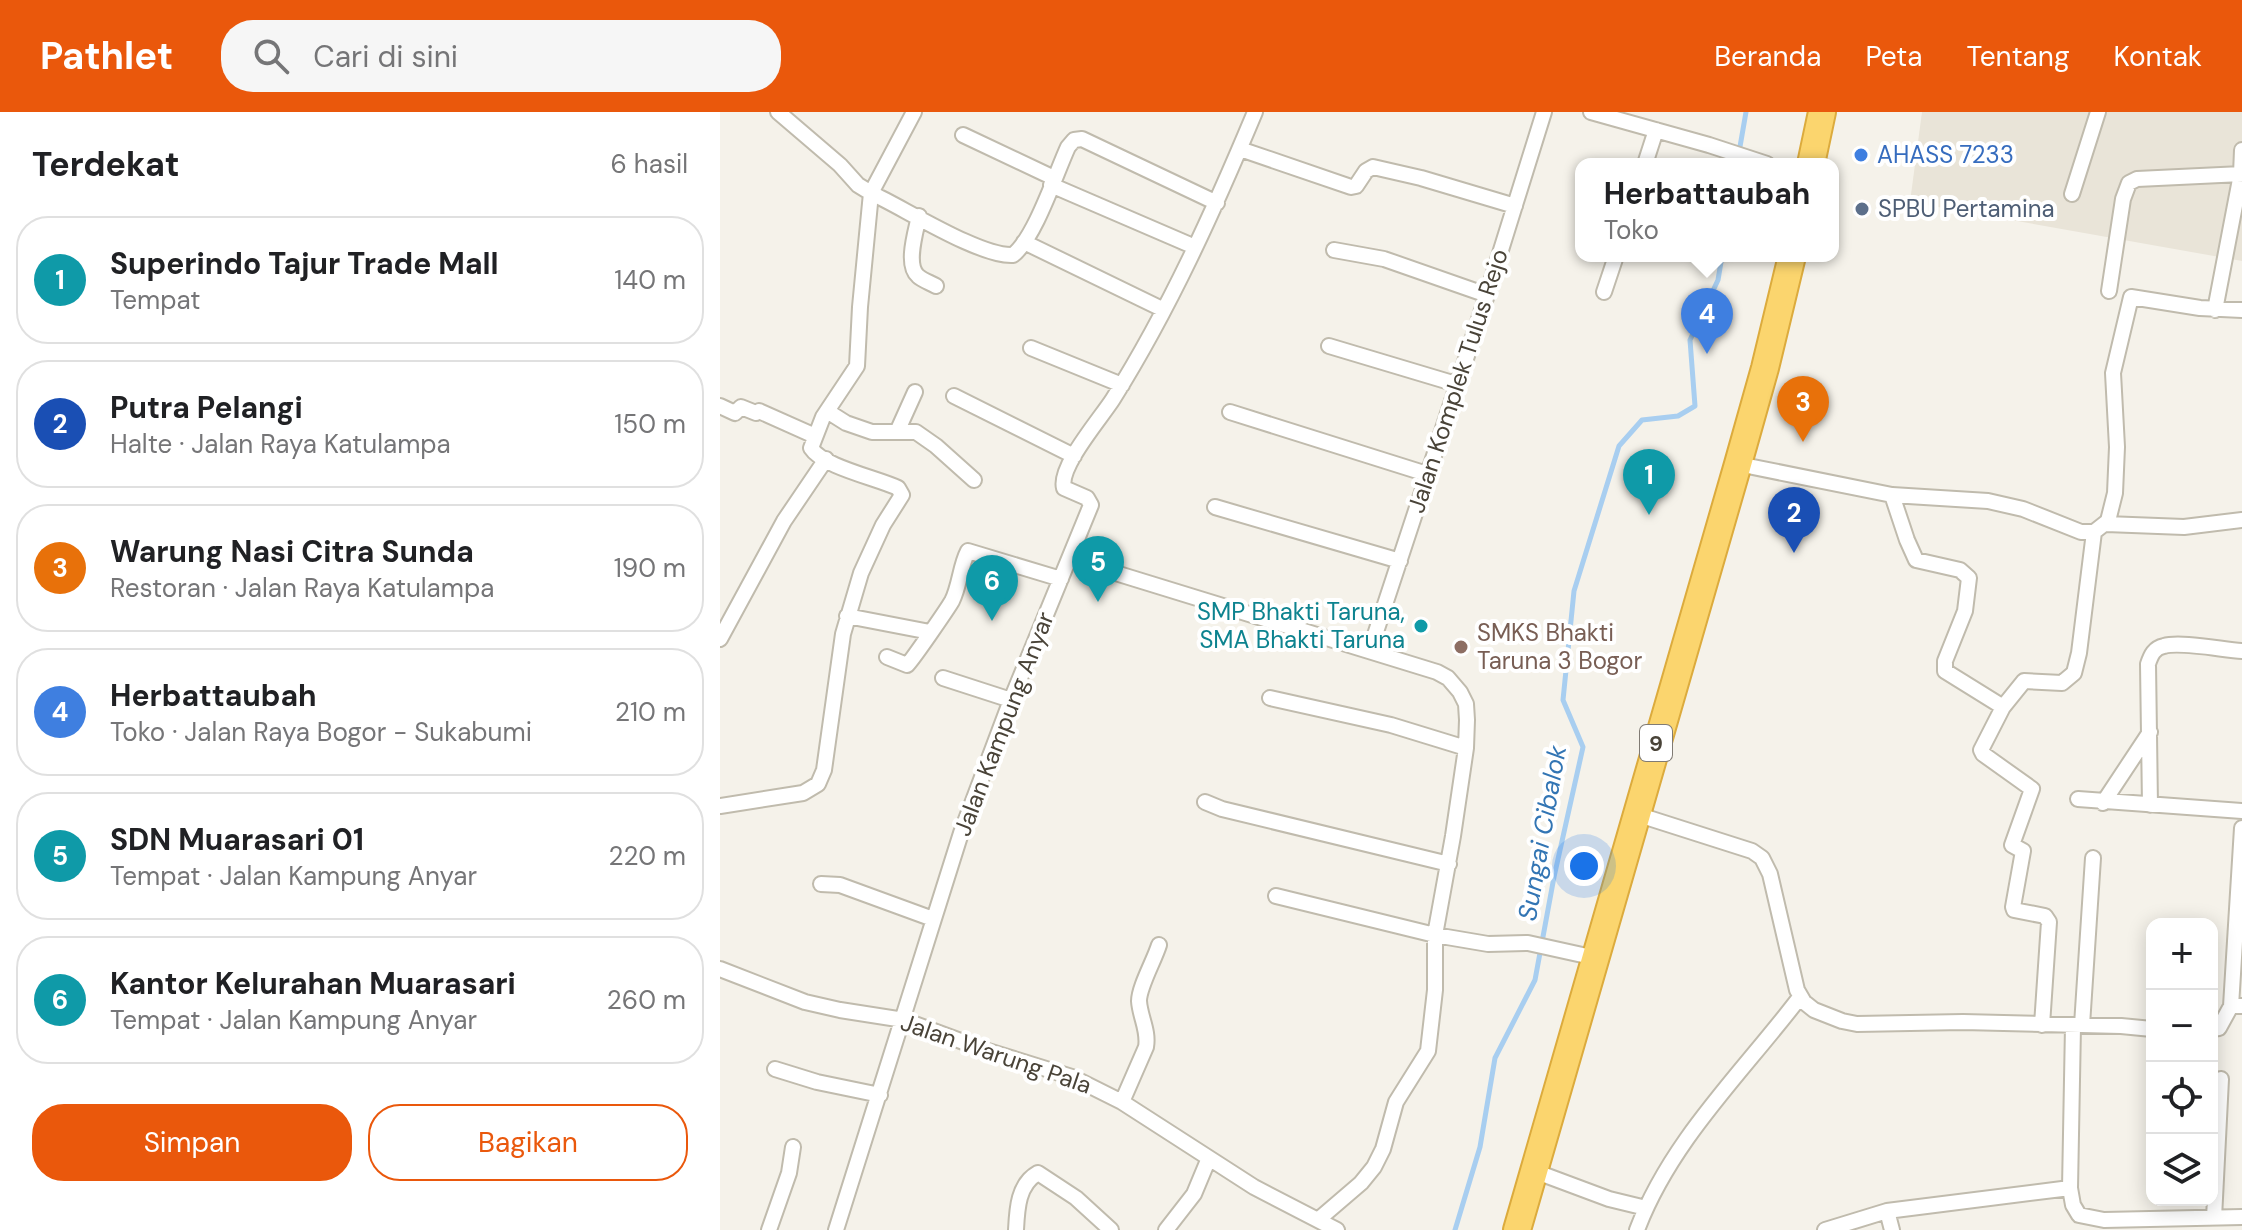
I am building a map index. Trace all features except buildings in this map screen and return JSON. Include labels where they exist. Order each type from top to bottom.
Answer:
[{"type":"highway","points":[[1812,158],[1822,112]]},
{"type":"highway","name":"9","points":[[1517,1230],[1738,464],[1791,262]]},
{"type":"street","points":[[778,112],[840,165],[858,185],[959,238],[1002,254],[1013,255],[1024,242],[1074,140],[1082,139],[1217,203]]},
{"type":"street","points":[[720,806],[803,793],[818,784],[830,737],[835,681],[847,616],[874,541],[902,495],[894,486],[859,475],[811,450],[827,411],[857,366],[871,193],[914,112]]},
{"type":"street","name":"Jalan Kampung Anyar","points":[[836,1230],[961,833],[1011,700],[1091,505],[1087,498],[1066,490],[1063,479],[1074,456],[1122,385],[1195,247],[1255,112]]},
{"type":"street","name":"Jalan Komplek Tulus Rejo","points":[[1370,650],[1544,112]]},
{"type":"street","points":[[1591,112],[1749,158]]},
{"type":"street","points":[[2072,194],[2098,112]]},
{"type":"street","points":[[1647,158],[1656,130]]},
{"type":"street","points":[[963,135],[1195,247]]},
{"type":"street","points":[[1240,149],[1351,187],[1356,186],[1366,171],[1373,167],[1515,206]]},
{"type":"street","points":[[2215,310],[2242,174],[2242,150]]},
{"type":"street","points":[[2109,291],[2123,199],[2129,183],[2137,179],[2242,174]]},
{"type":"street","points":[[919,216],[911,251],[914,270],[917,276],[936,286]]},
{"type":"street","points":[[1024,242],[1162,309]]},
{"type":"street","points":[[1334,250],[1373,256],[1487,295]]},
{"type":"street","points":[[1604,292],[1614,262]]},
{"type":"street","points":[[2042,1025],[2049,922],[2045,916],[2016,911],[2013,907],[2023,850],[2012,845],[2032,789],[1981,750],[2003,707],[2024,681],[2062,683],[2074,673],[2100,528],[2112,511],[2117,474],[2113,373],[2130,299],[2133,296],[2215,310],[2242,310]]},
{"type":"street","points":[[1329,346],[1456,384]]},
{"type":"street","points":[[1031,348],[1122,385]]},
{"type":"street","points":[[897,432],[915,392]]},
{"type":"street","points":[[954,396],[1074,456]]},
{"type":"street","points":[[720,406],[735,413],[741,407],[759,411],[815,436]]},
{"type":"street","points":[[827,411],[872,432],[916,432],[974,480]]},
{"type":"street","points":[[1230,412],[1427,474]]},
{"type":"street","points":[[720,639],[784,521],[826,459]]},
{"type":"street","points":[[1738,464],[1892,495],[1988,501],[2023,509],[2081,532],[2100,528],[2171,528],[2242,520]]},
{"type":"street","points":[[1892,495],[1916,560],[1960,570],[1969,578],[1968,600],[1945,661],[1945,671],[2003,707]]},
{"type":"street","points":[[1215,507],[1400,561]]},
{"type":"street","points":[[887,657],[907,665],[911,663],[952,601],[968,551],[1061,579]]},
{"type":"street","points":[[1070,559],[1437,672],[1455,684],[1466,704],[1466,748],[1435,935],[1435,990],[1428,1051],[1396,1102],[1383,1149],[1374,1167],[1361,1183],[1319,1219]]},
{"type":"street","points":[[847,616],[930,632]]},
{"type":"street","points":[[2150,805],[2148,664],[2154,651],[2166,645],[2242,651]]},
{"type":"street","points":[[943,678],[1011,700]]},
{"type":"street","points":[[1270,698],[1391,725],[1466,748]]},
{"type":"street","points":[[2103,803],[2150,732]]},
{"type":"street","points":[[2078,799],[2242,811]]},
{"type":"street","points":[[1205,802],[1222,809],[1449,864]]},
{"type":"street","points":[[1636,814],[1739,846],[1762,858],[1770,874],[1800,997],[1814,1010],[1857,1024],[1923,1022],[2146,1029]]},
{"type":"street","points":[[2218,1028],[2237,1006],[2242,828]]},
{"type":"street","points":[[2093,858],[2078,1025],[2070,1188],[2073,1205],[2079,1215],[2103,1225],[2242,1217]]},
{"type":"street","points":[[821,884],[840,885],[933,919]]},
{"type":"street","points":[[1276,896],[1435,935],[1488,944],[1528,943],[1596,958]]},
{"type":"street","points":[[1122,1102],[1148,1039],[1141,1015],[1140,994],[1159,945]]},
{"type":"street","name":"Jalan Warung Pala","points":[[720,969],[805,1002],[904,1020],[1072,1077],[1122,1102],[1254,1187],[1337,1230]]},
{"type":"street","points":[[1637,1230],[1646,1208],[1695,1126],[1800,997]]},
{"type":"street","points":[[775,1069],[817,1082],[880,1095]]},
{"type":"street","points":[[2214,1218],[2221,1079]]},
{"type":"street","points":[[769,1230],[789,1173],[793,1147]]},
{"type":"street","points":[[1166,1230],[1194,1194],[1209,1158]]},
{"type":"street","points":[[1534,1171],[1609,1199],[1646,1208]]},
{"type":"street","points":[[1016,1230],[1018,1201],[1030,1179],[1038,1173],[1076,1198],[1111,1230]]},
{"type":"street","points":[[1825,1230],[1887,1211],[2070,1188]]},
{"type":"street","points":[[1887,1211],[1892,1230]]},
{"type":"shaded area","points":[[1922,112],[2242,112],[2242,261],[1910,202]]},
{"type":"waterway","name":"Sungai Cibalok","points":[[1738,158],[1746,112]]},
{"type":"waterway","name":"Sungai Cibalok","points":[[1455,1230],[1480,1147],[1495,1058],[1535,980],[1583,747],[1563,700],[1574,591],[1619,446],[1642,420],[1678,416],[1695,406],[1690,340],[1718,280],[1721,262]]},
{"type":"place","name":"AHASS 7233","points":[[1861,155]]},
{"type":"place","name":"SPBU Pertamina","points":[[1862,209]]},
{"type":"place","name":"Herbattaubah","points":[[1707,354]]},
{"type":"place","name":"Warung Nasi Citra Sunda","points":[[1803,442]]},
{"type":"place","name":"Superindo Tajur Trade Mall","points":[[1649,515]]},
{"type":"place","name":"Putra Pelangi","points":[[1794,553]]},
{"type":"place","name":"SDN Muarasari 01","points":[[1098,602]]},
{"type":"place","name":"Kantor Kelurahan Muarasari","points":[[992,621]]},
{"type":"place","name":"SMP Bhakti Taruna, SMA Bhakti Taruna","points":[[1421,626]]},
{"type":"place","name":"SMKS Bhakti Taruna 3 Bogor","points":[[1461,647]]}]
